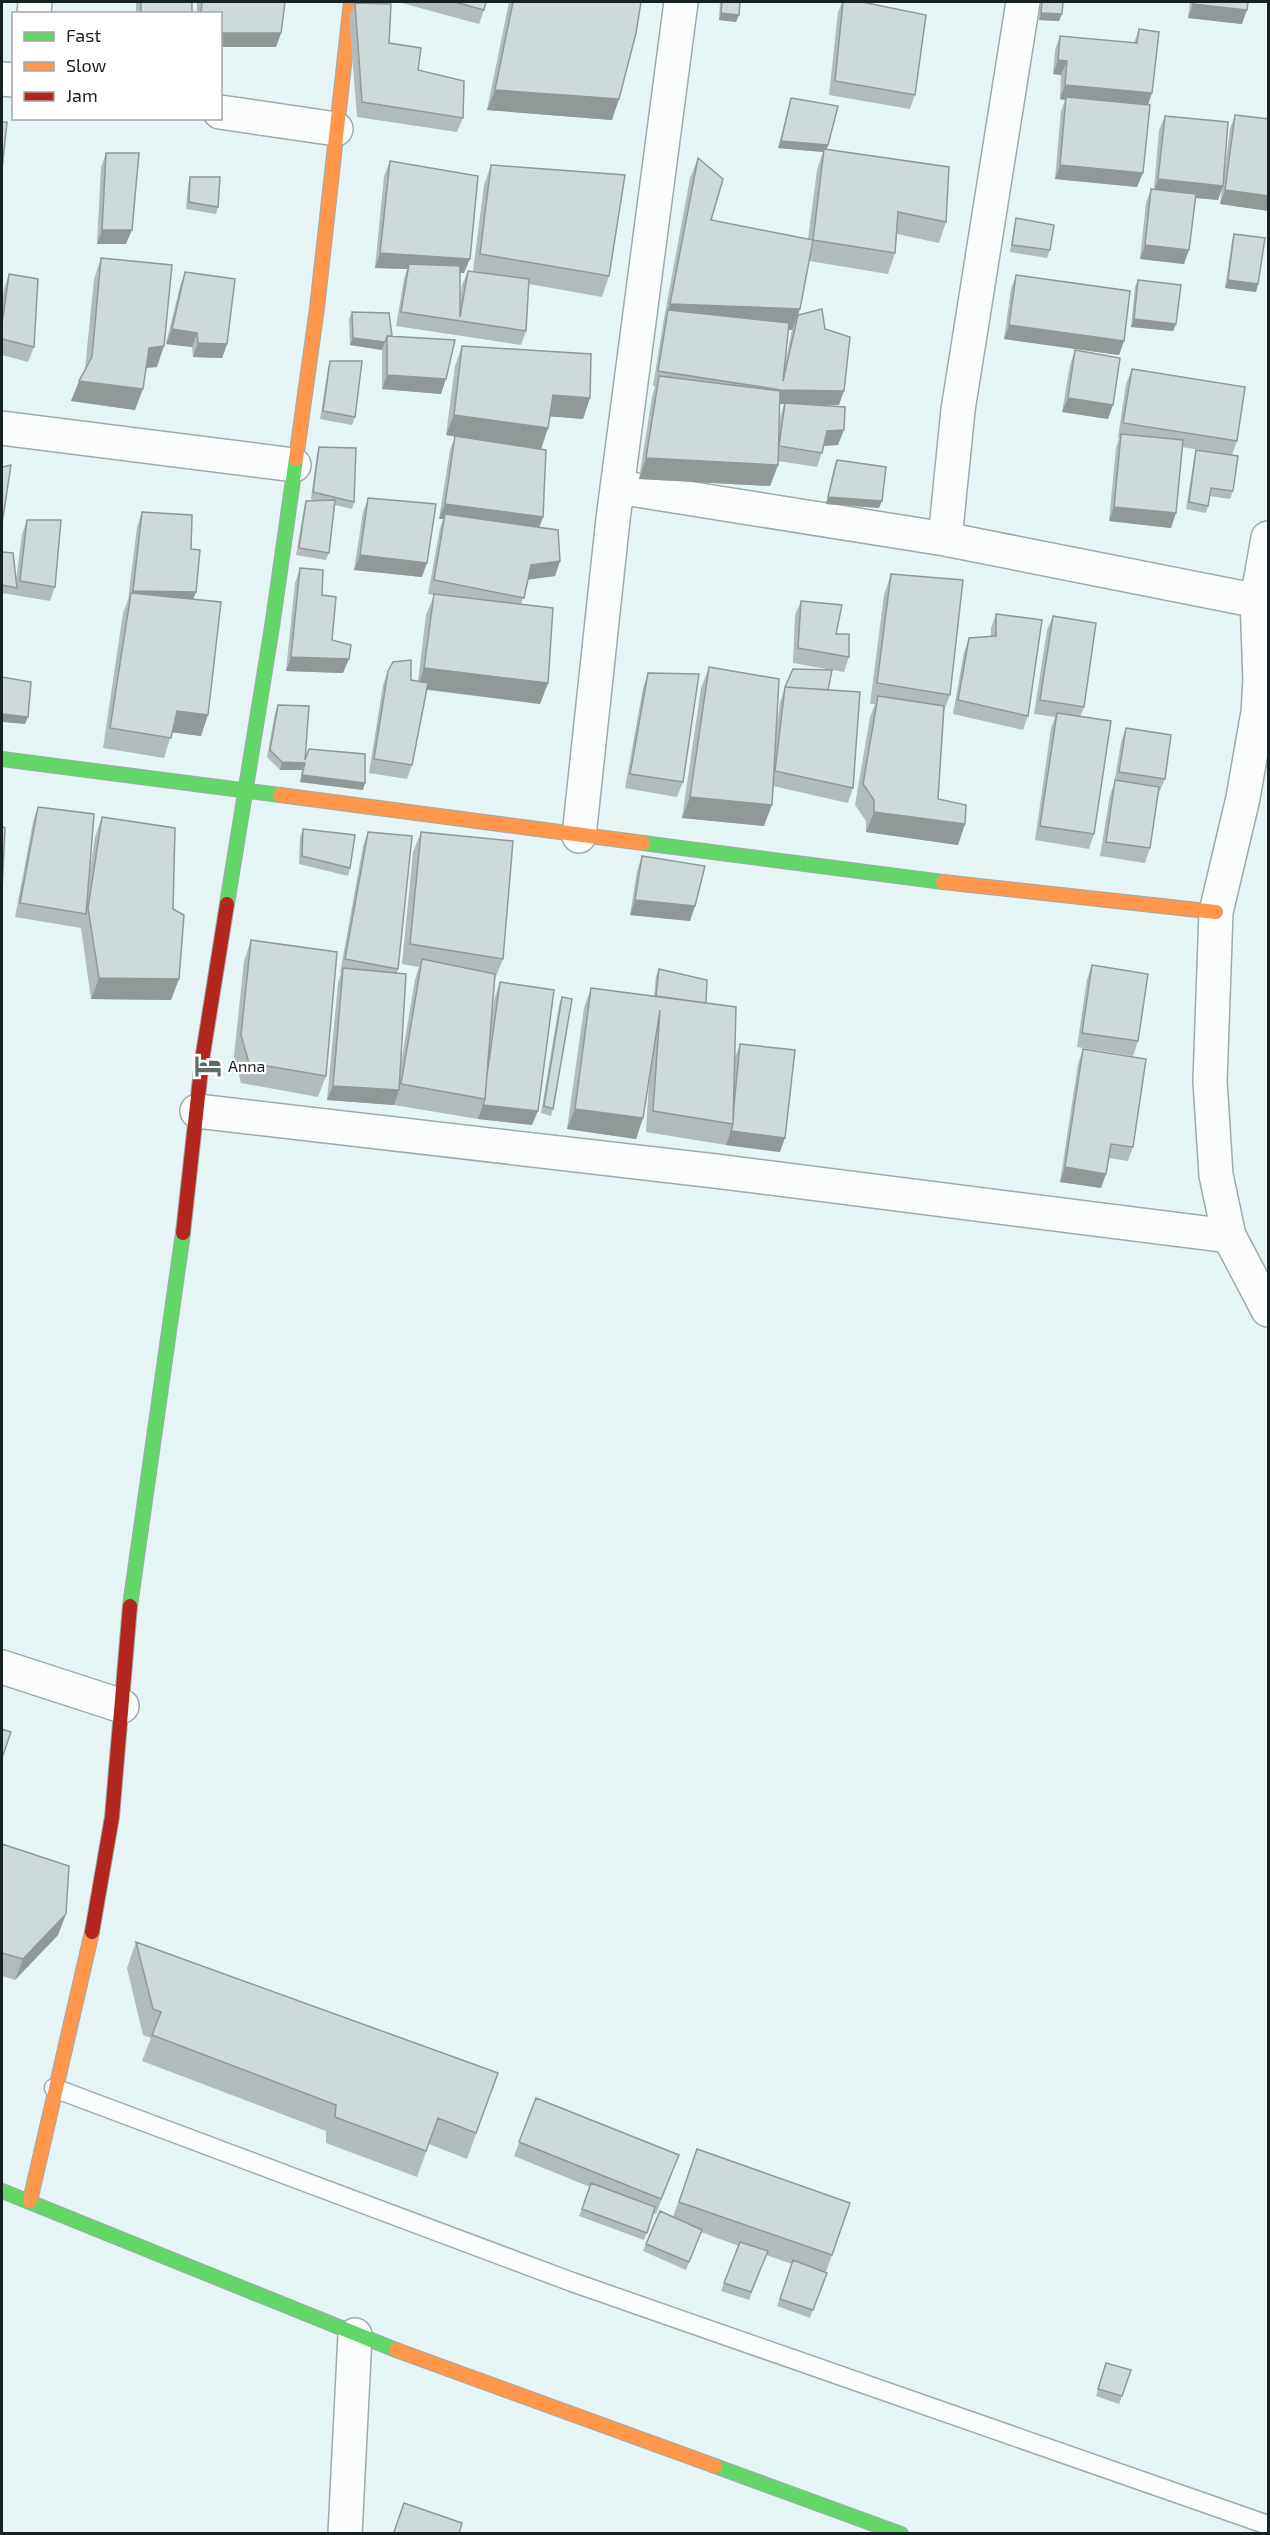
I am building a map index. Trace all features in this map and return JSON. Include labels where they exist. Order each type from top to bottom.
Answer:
[{"type":"street","points":[[30,2201],[54,2088],[87,1960],[112,1817],[129,1615],[177,1288],[202,1060],[272,627],[317,308],[351,2]]},
{"type":"street","points":[[579,836],[618,487],[681,2]]},
{"type":"street","points":[[945,539],[958,410],[1023,2]]},
{"type":"street","points":[[222,112],[336,129]]},
{"type":"street","points":[[2,428],[294,465]]},
{"type":"street","points":[[618,487],[945,539],[1263,601]]},
{"type":"street","points":[[1269,538],[1263,601],[1258,712],[1243,798],[1216,912],[1210,1081],[1216,1175],[1229,1236],[1269,1310]]},
{"type":"street","points":[[2,759],[919,879],[1216,912]]},
{"type":"street","points":[[197,1112],[715,1171],[1229,1236]]},
{"type":"street","points":[[2,1667],[122,1706]]},
{"type":"street","points":[[2,2191],[356,2335],[901,2534]]},
{"type":"street","points":[[345,2534],[356,2335]]},
{"type":"lane","points":[[54,2088],[572,2282],[1269,2525]]},
{"type":"building","points":[[141,2],[192,2],[192,12],[141,12]]},
{"type":"building","points":[[202,2],[285,2],[281,33],[222,33],[222,12],[201,12]]},
{"type":"building","points":[[455,2],[486,2],[484,10]]},
{"type":"building","points":[[513,2],[641,2],[636,33],[619,99],[495,90]]},
{"type":"building","points":[[722,2],[740,2],[739,15],[721,13]]},
{"type":"building","points":[[843,2],[862,2],[926,15],[915,95],[835,81]]},
{"type":"building","points":[[1042,2],[1063,2],[1062,14],[1041,13]]},
{"type":"building","points":[[1194,2],[1248,2],[1247,10],[1193,4]]},
{"type":"building","points":[[355,3],[391,4],[389,43],[421,48],[418,70],[464,81],[463,118],[362,102]]},
{"type":"building","points":[[1139,29],[1159,32],[1152,93],[1065,85],[1067,61],[1058,60],[1060,36],[1137,43]]},
{"type":"building","points":[[1066,97],[1150,105],[1143,173],[1060,165]]},
{"type":"building","points":[[791,98],[838,106],[828,145],[781,141]]},
{"type":"building","points":[[1235,115],[1269,119],[1269,196],[1225,190]]},
{"type":"building","points":[[1165,116],[1228,122],[1223,186],[1158,179]]},
{"type":"building","points":[[2,122],[7,122],[2,170]]},
{"type":"building","points":[[824,149],[949,167],[946,222],[898,212],[895,253],[813,240]]},
{"type":"building","points":[[106,153],[139,153],[132,230],[102,230]]},
{"type":"building","points":[[698,158],[723,179],[711,220],[813,240],[800,309],[670,304]]},
{"type":"building","points":[[390,161],[478,176],[470,259],[380,253]]},
{"type":"building","points":[[491,165],[625,175],[609,276],[480,254]]},
{"type":"building","points":[[190,177],[220,177],[218,207],[189,202]]},
{"type":"building","points":[[1151,189],[1196,194],[1189,250],[1145,245]]},
{"type":"building","points":[[1016,218],[1054,225],[1050,250],[1012,245]]},
{"type":"building","points":[[1234,234],[1265,238],[1258,284],[1228,280]]},
{"type":"building","points":[[101,258],[172,265],[164,346],[149,348],[143,389],[79,381],[92,357]]},
{"type":"building","points":[[409,264],[460,266],[460,317],[468,271],[529,279],[526,331],[401,312]]},
{"type":"building","points":[[185,272],[235,279],[227,344],[198,343],[197,333],[172,329]]},
{"type":"building","points":[[9,274],[38,279],[34,347],[2,339]]},
{"type":"building","points":[[1016,275],[1130,291],[1124,341],[1009,325]]},
{"type":"building","points":[[1138,280],[1181,285],[1176,324],[1134,319]]},
{"type":"building","points":[[822,309],[825,329],[850,337],[844,391],[781,390],[658,371],[668,310],[789,323],[783,381],[798,315]]},
{"type":"building","points":[[352,312],[389,313],[392,336],[387,336],[385,342],[353,338]]},
{"type":"building","points":[[387,336],[455,340],[446,379],[387,375]]},
{"type":"building","points":[[462,346],[591,354],[590,398],[553,395],[548,428],[454,415]]},
{"type":"building","points":[[1075,350],[1120,358],[1113,405],[1068,398]]},
{"type":"building","points":[[330,361],[362,361],[355,417],[323,411]]},
{"type":"building","points":[[1132,369],[1245,387],[1237,441],[1123,423]]},
{"type":"building","points":[[659,376],[780,391],[778,465],[646,458]]},
{"type":"building","points":[[785,403],[845,407],[844,430],[827,431],[822,453],[779,446]]},
{"type":"building","points":[[1121,434],[1183,440],[1176,513],[1114,507]]},
{"type":"building","points":[[455,436],[546,450],[543,517],[445,504]]},
{"type":"building","points":[[319,447],[356,448],[354,502],[313,492]]},
{"type":"building","points":[[1196,450],[1238,456],[1233,491],[1211,488],[1208,506],[1189,502]]},
{"type":"building","points":[[837,460],[886,467],[882,501],[828,497]]},
{"type":"building","points":[[11,465],[2,524],[2,467]]},
{"type":"building","points":[[368,498],[436,504],[427,563],[360,555]]},
{"type":"building","points":[[335,500],[329,553],[299,548],[306,501]]},
{"type":"building","points":[[142,512],[192,515],[191,549],[200,550],[196,592],[133,591]]},
{"type":"building","points":[[445,514],[558,530],[560,561],[531,565],[524,598],[434,580]]},
{"type":"building","points":[[27,520],[61,520],[55,587],[20,581]]},
{"type":"building","points":[[2,552],[13,553],[17,588],[2,585]]},
{"type":"building","points":[[300,568],[323,570],[322,595],[336,597],[332,640],[351,645],[349,659],[291,657]]},
{"type":"building","points":[[891,574],[963,580],[950,695],[877,683]]},
{"type":"building","points":[[131,593],[221,602],[208,715],[177,711],[171,738],[110,728]]},
{"type":"building","points":[[434,594],[553,608],[548,683],[424,668]]},
{"type":"building","points":[[801,601],[842,605],[836,634],[849,634],[849,657],[798,648]]},
{"type":"building","points":[[996,614],[1042,620],[1028,716],[958,700],[969,638],[996,636]]},
{"type":"building","points":[[1053,616],[1096,623],[1084,707],[1040,700]]},
{"type":"building","points":[[411,660],[411,680],[428,683],[412,765],[374,759],[388,671],[393,662]]},
{"type":"building","points":[[709,667],[779,679],[772,805],[690,797]]},
{"type":"building","points":[[793,669],[832,670],[828,690],[785,687]]},
{"type":"building","points":[[648,673],[699,674],[683,782],[630,774]]},
{"type":"building","points":[[2,677],[31,682],[28,717],[2,714]]},
{"type":"building","points":[[785,687],[860,692],[853,788],[775,771]]},
{"type":"building","points":[[878,696],[944,706],[938,799],[966,805],[965,824],[874,812],[874,800],[863,784]]},
{"type":"building","points":[[278,705],[309,706],[305,760],[309,749],[365,754],[365,783],[302,775],[305,763],[282,762],[270,750]]},
{"type":"building","points":[[1057,713],[1111,721],[1094,834],[1040,826]]},
{"type":"building","points":[[1126,728],[1171,735],[1165,779],[1119,772]]},
{"type":"building","points":[[1115,780],[1159,787],[1150,848],[1106,842]]},
{"type":"building","points":[[38,807],[94,814],[86,914],[20,903]]},
{"type":"building","points":[[102,817],[175,828],[173,909],[184,915],[179,979],[99,978],[88,908]]},
{"type":"building","points":[[2,826],[5,828],[2,890]]},
{"type":"building","points":[[303,829],[355,835],[350,868],[302,856]]},
{"type":"building","points":[[368,832],[412,836],[398,969],[345,959]]},
{"type":"building","points":[[421,832],[513,841],[503,959],[410,944]]},
{"type":"building","points":[[642,856],[705,866],[695,906],[635,900]]},
{"type":"building","points":[[251,940],[337,952],[326,1076],[249,1063],[241,1035]]},
{"type":"building","points":[[422,959],[495,974],[485,1099],[401,1084]]},
{"type":"building","points":[[1092,965],[1148,974],[1138,1041],[1082,1033]]},
{"type":"building","points":[[343,968],[406,974],[399,1090],[333,1086]]},
{"type":"building","points":[[659,969],[707,980],[706,1003],[656,996]]},
{"type":"building","points":[[500,982],[554,990],[538,1111],[483,1105]]},
{"type":"building","points":[[591,988],[736,1007],[733,1124],[653,1111],[660,1010],[643,1118],[575,1109]]},
{"type":"building","points":[[562,997],[572,999],[553,1109],[544,1106]]},
{"type":"building","points":[[740,1044],[795,1050],[785,1138],[731,1131]]},
{"type":"building","points":[[1083,1049],[1146,1059],[1133,1147],[1111,1144],[1106,1174],[1065,1167]]},
{"type":"building","points":[[2,1729],[11,1732],[2,1758]]},
{"type":"building","points":[[2,1844],[69,1866],[66,1914],[23,1959],[2,1953]]},
{"type":"building","points":[[136,1942],[498,2073],[476,2133],[438,2118],[426,2151],[335,2117],[336,2105],[152,2035],[161,2012],[153,2009]]},
{"type":"building","points":[[536,2098],[679,2155],[661,2199],[519,2142]]},
{"type":"building","points":[[697,2149],[850,2203],[832,2255],[679,2202]]},
{"type":"building","points":[[591,2183],[655,2207],[647,2233],[582,2209]]},
{"type":"building","points":[[660,2211],[702,2230],[689,2262],[646,2244]]},
{"type":"building","points":[[740,2242],[768,2251],[751,2292],[724,2283]]},
{"type":"building","points":[[793,2260],[827,2273],[813,2310],[780,2299]]},
{"type":"building","points":[[1106,2363],[1131,2370],[1122,2396],[1098,2389]]},
{"type":"building","points":[[404,2503],[462,2523],[459,2534],[400,2534],[394,2532]]},
{"type":"traffic: fast","points":[[227,904],[272,627],[296,459]]},
{"type":"traffic: fast","points":[[2,759],[280,795]]},
{"type":"traffic: fast","points":[[643,843],[943,882]]},
{"type":"traffic: fast","points":[[130,1606],[183,1233]]},
{"type":"traffic: fast","points":[[2,2191],[396,2350]]},
{"type":"traffic: fast","points":[[715,2466],[901,2534]]},
{"type":"traffic: slow","points":[[296,459],[317,308],[351,2]]},
{"type":"traffic: slow","points":[[280,795],[643,843]]},
{"type":"traffic: slow","points":[[943,882],[1216,912]]},
{"type":"traffic: slow","points":[[30,2201],[92,1932]]},
{"type":"traffic: slow","points":[[396,2350],[715,2466]]},
{"type":"traffic: jam","points":[[183,1233],[202,1060],[227,904]]},
{"type":"traffic: jam","points":[[92,1932],[112,1817],[130,1606]]},
{"type":"place","name":"Anna","points":[[208,1066]]}]
